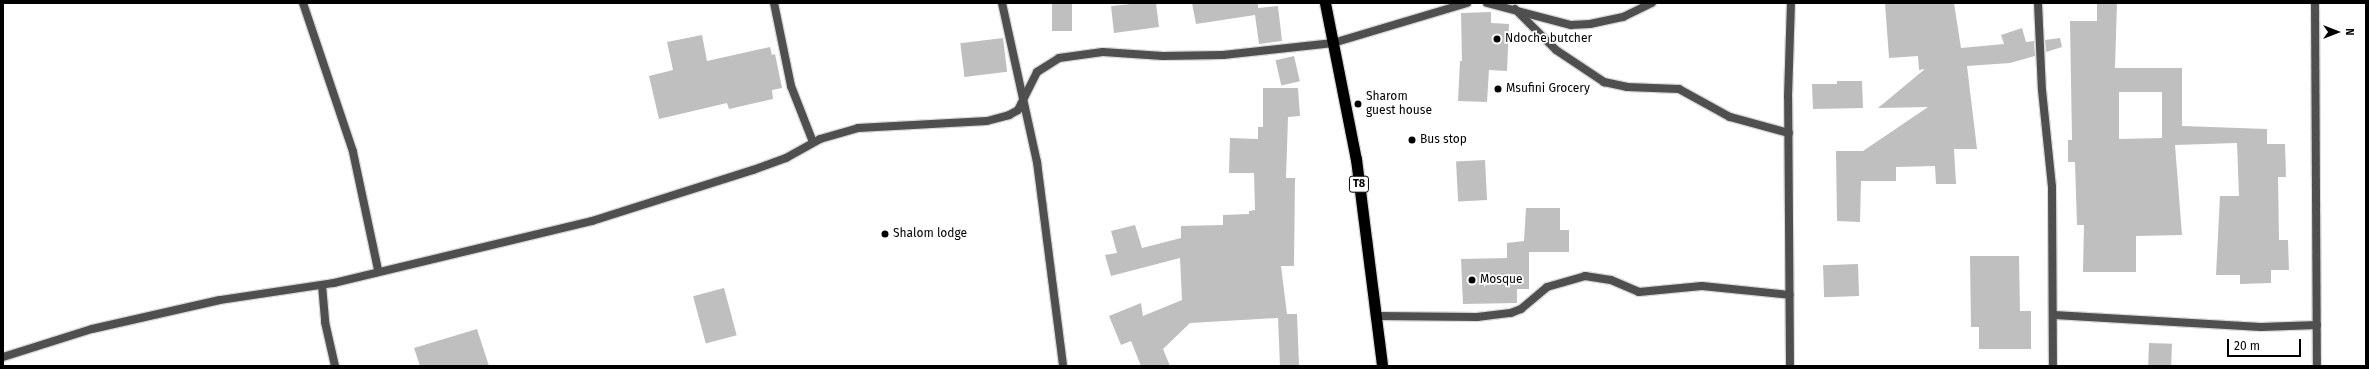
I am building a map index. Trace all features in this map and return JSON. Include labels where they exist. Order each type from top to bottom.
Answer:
[{"type":"highway","name":"T8","points":[[1325,3],[1356,159],[1378,316],[1382,366]]},
{"type":"street","points":[[303,3],[353,152],[378,270]]},
{"type":"street","points":[[774,3],[791,86],[814,142]]},
{"type":"street","points":[[1002,3],[1041,191],[1063,366]]},
{"type":"street","points":[[3,357],[92,330],[145,317],[220,300],[322,285],[378,270],[416,264],[614,215],[754,170],[814,142],[858,128],[987,121],[1014,113],[1022,101],[1028,84],[1037,72],[1059,58],[1078,54],[1115,52],[1163,56],[1223,55],[1333,43],[1467,3]]},
{"type":"street","points":[[1487,3],[1515,8],[1552,22],[1590,24],[1623,17],[1652,3]]},
{"type":"street","points":[[1790,366],[1789,133],[1791,3]]},
{"type":"street","points":[[2038,3],[2042,90],[2052,187],[2054,315],[2053,366]]},
{"type":"street","points":[[2315,3],[2317,366]]},
{"type":"street","points":[[1515,8],[1556,50],[1604,82],[1627,87],[1679,89],[1730,117],[1789,133]]},
{"type":"street","points":[[1378,316],[1477,317],[1511,313],[1521,309],[1548,287],[1585,276],[1611,280],[1639,292],[1707,286],[1790,295]]},
{"type":"street","points":[[322,285],[325,322],[334,366]]},
{"type":"street","points":[[2054,315],[2261,327],[2317,325]]},
{"type":"building","points":[[1052,3],[1072,3],[1072,31],[1052,31]]},
{"type":"building","points":[[1156,3],[1159,27],[1114,33],[1111,6]]},
{"type":"building","points":[[1192,3],[1258,3],[1258,8],[1278,6],[1282,41],[1259,44],[1255,15],[1196,24]]},
{"type":"building","points":[[1885,3],[1954,3],[1961,48],[2004,44],[2001,35],[2022,28],[2026,42],[2034,41],[2035,56],[2010,63],[1967,66],[1977,149],[1954,149],[1956,184],[1936,184],[1935,166],[1896,167],[1896,181],[1861,181],[1860,222],[1837,221],[1836,151],[1863,151],[1928,107],[1878,108],[1925,69],[1919,70],[1918,56],[1889,58]]},
{"type":"building","points":[[2097,3],[2117,3],[2115,68],[2182,68],[2182,126],[2267,129],[2267,144],[2285,144],[2286,177],[2278,177],[2279,240],[2288,240],[2289,270],[2271,270],[2271,283],[2240,284],[2240,275],[2216,275],[2220,196],[2239,196],[2237,143],[2175,145],[2182,235],[2136,236],[2136,272],[2083,272],[2084,225],[2077,225],[2075,162],[2068,162],[2068,140],[2072,140],[2070,21],[2097,21]],"holes":[[[2119,92],[2162,92],[2162,138],[2119,139]]]},
{"type":"building","points":[[1491,12],[1491,23],[1509,24],[1507,71],[1489,70],[1487,102],[1458,101],[1460,61],[1462,61],[1461,13]]},
{"type":"building","points":[[702,35],[707,61],[770,47],[772,55],[775,54],[782,88],[772,90],[773,99],[729,109],[727,103],[659,119],[649,76],[673,70],[667,42]]},
{"type":"building","points":[[1003,38],[1007,72],[964,77],[960,43]]},
{"type":"building","points":[[2060,38],[2062,47],[2046,52],[2045,40]]},
{"type":"building","points":[[1294,56],[1300,81],[1281,86],[1275,60]]},
{"type":"building","points":[[1837,81],[1862,81],[1863,108],[1813,109],[1812,84],[1837,84]]},
{"type":"building","points":[[1263,88],[1298,88],[1300,116],[1288,117],[1286,178],[1295,178],[1294,266],[1281,266],[1287,314],[1297,314],[1299,365],[1280,366],[1278,318],[1190,323],[1163,349],[1170,366],[1141,366],[1131,341],[1121,345],[1109,316],[1141,303],[1143,316],[1182,300],[1180,258],[1111,276],[1105,255],[1117,253],[1111,231],[1135,225],[1142,248],[1181,238],[1181,226],[1223,225],[1223,215],[1249,214],[1249,211],[1255,210],[1254,173],[1229,173],[1230,138],[1258,139],[1258,127],[1263,127]]},
{"type":"building","points":[[1485,160],[1487,200],[1458,201],[1456,162]]},
{"type":"building","points":[[1526,208],[1560,208],[1560,230],[1569,230],[1569,252],[1529,252],[1529,289],[1517,289],[1517,303],[1463,304],[1461,259],[1507,258],[1507,243],[1524,241]]},
{"type":"building","points":[[1970,256],[2019,256],[2020,311],[2031,311],[2031,349],[1979,349],[1979,327],[1971,327]]},
{"type":"building","points":[[1858,264],[1859,296],[1824,297],[1823,265]]},
{"type":"building","points":[[724,288],[737,335],[706,344],[693,296]]},
{"type":"building","points":[[477,329],[489,366],[420,366],[414,348]]},
{"type":"building","points":[[2149,343],[2172,344],[2171,366],[2148,366]]},
{"type":"place","name":"Ndoche butcher","points":[[1497,39]]},
{"type":"place","name":"Msufini Grocery","points":[[1498,89]]},
{"type":"place","name":"Sharom guest house","points":[[1358,104]]},
{"type":"place","name":"Bus stop","points":[[1412,140]]},
{"type":"place","name":"Shalom lodge","points":[[885,234]]},
{"type":"place","name":"Mosque","points":[[1472,280]]}]
